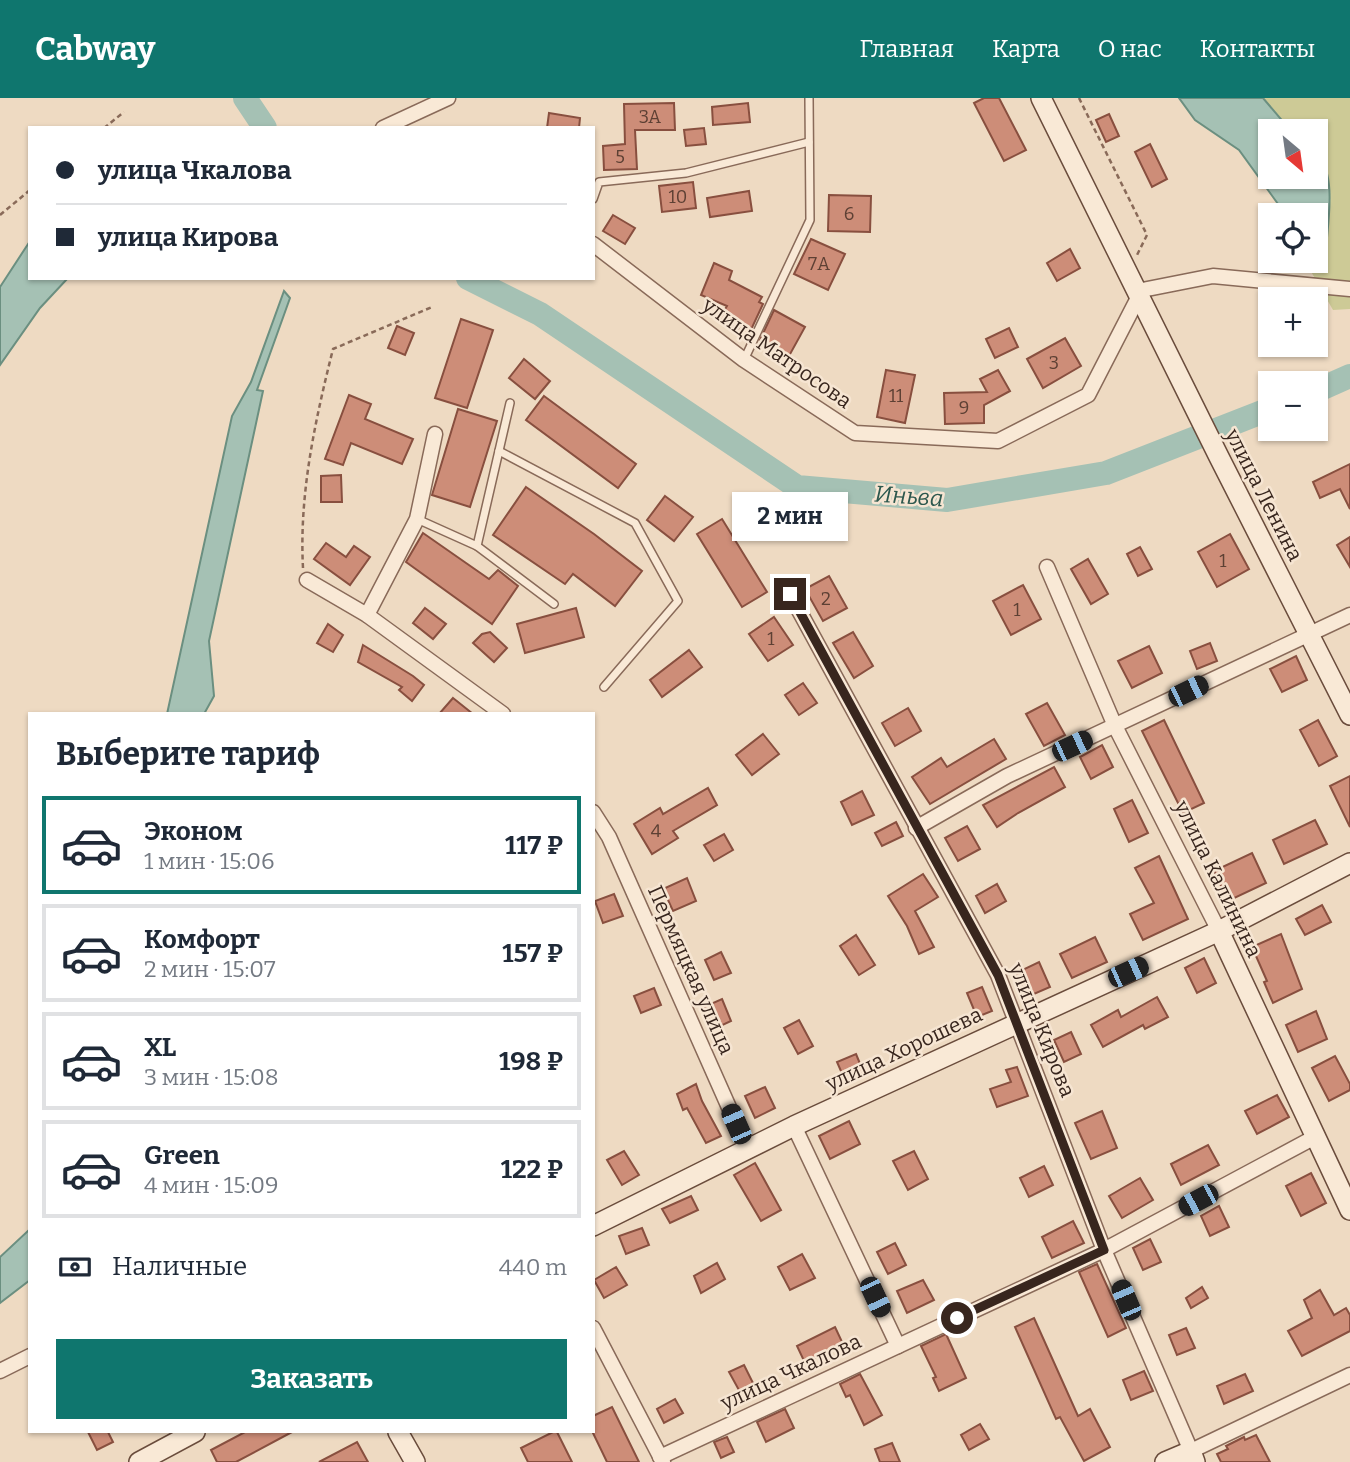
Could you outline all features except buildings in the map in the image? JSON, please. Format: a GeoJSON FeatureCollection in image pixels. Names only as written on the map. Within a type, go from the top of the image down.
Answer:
{"type":"FeatureCollection","features":[{"type":"Feature","properties":{"kind":"street"},"geometry":{"type":"LineString","coordinates":[[387,126],[447,98]]}},
{"type":"Feature","properties":{"kind":"street","name":"улица Ленина"},"geometry":{"type":"LineString","coordinates":[[1041,98],[1350,715]]}},
{"type":"Feature","properties":{"kind":"street","name":"улица Матросова"},"geometry":{"type":"LineString","coordinates":[[595,246],[744,360],[855,433],[998,440],[1088,395],[1138,293]]}},
{"type":"Feature","properties":{"kind":"street"},"geometry":{"type":"LineString","coordinates":[[1138,293],[1213,276],[1350,289]]}},
{"type":"Feature","properties":{"kind":"street"},"geometry":{"type":"LineString","coordinates":[[367,615],[417,519],[435,433]]}},
{"type":"Feature","properties":{"kind":"street","name":"улица Калинина"},"geometry":{"type":"LineString","coordinates":[[1046,568],[1115,726],[1219,931],[1350,1210]]}},
{"type":"Feature","properties":{"kind":"street"},"geometry":{"type":"LineString","coordinates":[[307,580],[367,615],[500,712]]}},
{"type":"Feature","properties":{"kind":"street","name":"улица Кирова"},"geometry":{"type":"LineString","coordinates":[[790,594],[998,975],[1014,1023],[1104,1250],[1193,1457]]}},
{"type":"Feature","properties":{"kind":"street"},"geometry":{"type":"LineString","coordinates":[[916,828],[1007,776],[1350,615]]}},
{"type":"Feature","properties":{"kind":"street","name":"Пермяцкая улица"},"geometry":{"type":"LineString","coordinates":[[595,815],[609,836],[747,1148]]}},
{"type":"Feature","properties":{"kind":"street","name":"улица Хорошева"},"geometry":{"type":"LineString","coordinates":[[595,1225],[747,1148],[1219,931],[1350,863]]}},
{"type":"Feature","properties":{"kind":"street"},"geometry":{"type":"LineString","coordinates":[[794,1126],[898,1346]]}},
{"type":"Feature","properties":{"kind":"street","name":"улица Чкалова"},"geometry":{"type":"LineString","coordinates":[[661,1459],[1104,1250],[1315,1137]]}},
{"type":"Feature","properties":{"kind":"street"},"geometry":{"type":"LineString","coordinates":[[595,1332],[661,1459]]}},
{"type":"Feature","properties":{"kind":"street"},"geometry":{"type":"LineString","coordinates":[[0,1371],[28,1357]]}},
{"type":"Feature","properties":{"kind":"street"},"geometry":{"type":"LineString","coordinates":[[1165,1462],[1193,1457],[1350,1375]]}},
{"type":"Feature","properties":{"kind":"street"},"geometry":{"type":"LineString","coordinates":[[139,1462],[193,1433]]}},
{"type":"Feature","properties":{"kind":"street"},"geometry":{"type":"LineString","coordinates":[[399,1433],[415,1462]]}},
{"type":"Feature","properties":{"kind":"lane"},"geometry":{"type":"LineString","coordinates":[[744,360],[810,220],[809,98]]}},
{"type":"Feature","properties":{"kind":"lane"},"geometry":{"type":"LineString","coordinates":[[595,194],[599,183],[686,173],[809,142]]}},
{"type":"Feature","properties":{"kind":"lane"},"geometry":{"type":"LineString","coordinates":[[477,546],[510,403]]}},
{"type":"Feature","properties":{"kind":"lane"},"geometry":{"type":"LineString","coordinates":[[499,451],[635,523],[678,601],[604,687]]}},
{"type":"Feature","properties":{"kind":"lane"},"geometry":{"type":"LineString","coordinates":[[417,519],[477,546],[554,604]]}},
{"type":"Feature","properties":{"kind":"path"},"geometry":{"type":"LineString","coordinates":[[1079,98],[1147,235],[1135,260]]}},
{"type":"Feature","properties":{"kind":"path"},"geometry":{"type":"LineString","coordinates":[[106,126],[124,112]]}},
{"type":"Feature","properties":{"kind":"path"},"geometry":{"type":"LineString","coordinates":[[0,215],[28,192]]}},
{"type":"Feature","properties":{"kind":"path"},"geometry":{"type":"LineString","coordinates":[[307,580],[303,567],[302,512],[316,416],[333,349],[432,307]]}},
{"type":"Feature","properties":{"kind":"shaded area"},"geometry":{"type":"Polygon","coordinates":[[[1179,98],[1263,98],[1281,119],[1258,119],[1258,176],[1239,150],[1195,120],[1179,98]]]}},
{"type":"Feature","properties":{"kind":"shaded area"},"geometry":{"type":"Polygon","coordinates":[[[1263,98],[1350,98],[1350,309],[1333,310],[1328,301],[1328,287],[1320,287],[1312,273],[1328,273],[1328,119],[1281,119],[1263,98]]]}},
{"type":"Feature","properties":{"kind":"shaded area"},"geometry":{"type":"Polygon","coordinates":[[[1328,178],[1330,198],[1328,224],[1328,203],[1277,203],[1267,189],[1328,189],[1328,178]]]}},
{"type":"Feature","properties":{"kind":"shaded area"},"geometry":{"type":"Polygon","coordinates":[[[28,244],[28,280],[66,280],[40,308],[0,365],[0,287],[28,244]]]}},
{"type":"Feature","properties":{"kind":"shaded area"},"geometry":{"type":"Polygon","coordinates":[[[284,291],[290,298],[257,390],[263,391],[209,641],[214,696],[205,712],[167,712],[232,416],[251,382],[284,291]]]}},
{"type":"Feature","properties":{"kind":"shaded area"},"geometry":{"type":"Polygon","coordinates":[[[28,1231],[28,1282],[0,1303],[0,1257],[28,1231]]]}},
{"type":"Feature","properties":{"kind":"waterway","name":"Иньва"},"geometry":{"type":"LineString","coordinates":[[245,98],[264,126]]}},
{"type":"Feature","properties":{"kind":"waterway","name":"Иньва"},"geometry":{"type":"LineString","coordinates":[[472,280],[540,314],[797,487],[947,500],[1106,473],[1258,414]]}},
{"type":"Feature","properties":{"kind":"waterway","name":"Иньва"},"geometry":{"type":"LineString","coordinates":[[1328,386],[1350,376]]}},
{"type":"Feature","properties":{"kind":"route"},"geometry":{"type":"LineString","coordinates":[[790,594],[998,975],[1014,1023],[1104,1250],[957,1318]]}}]}
